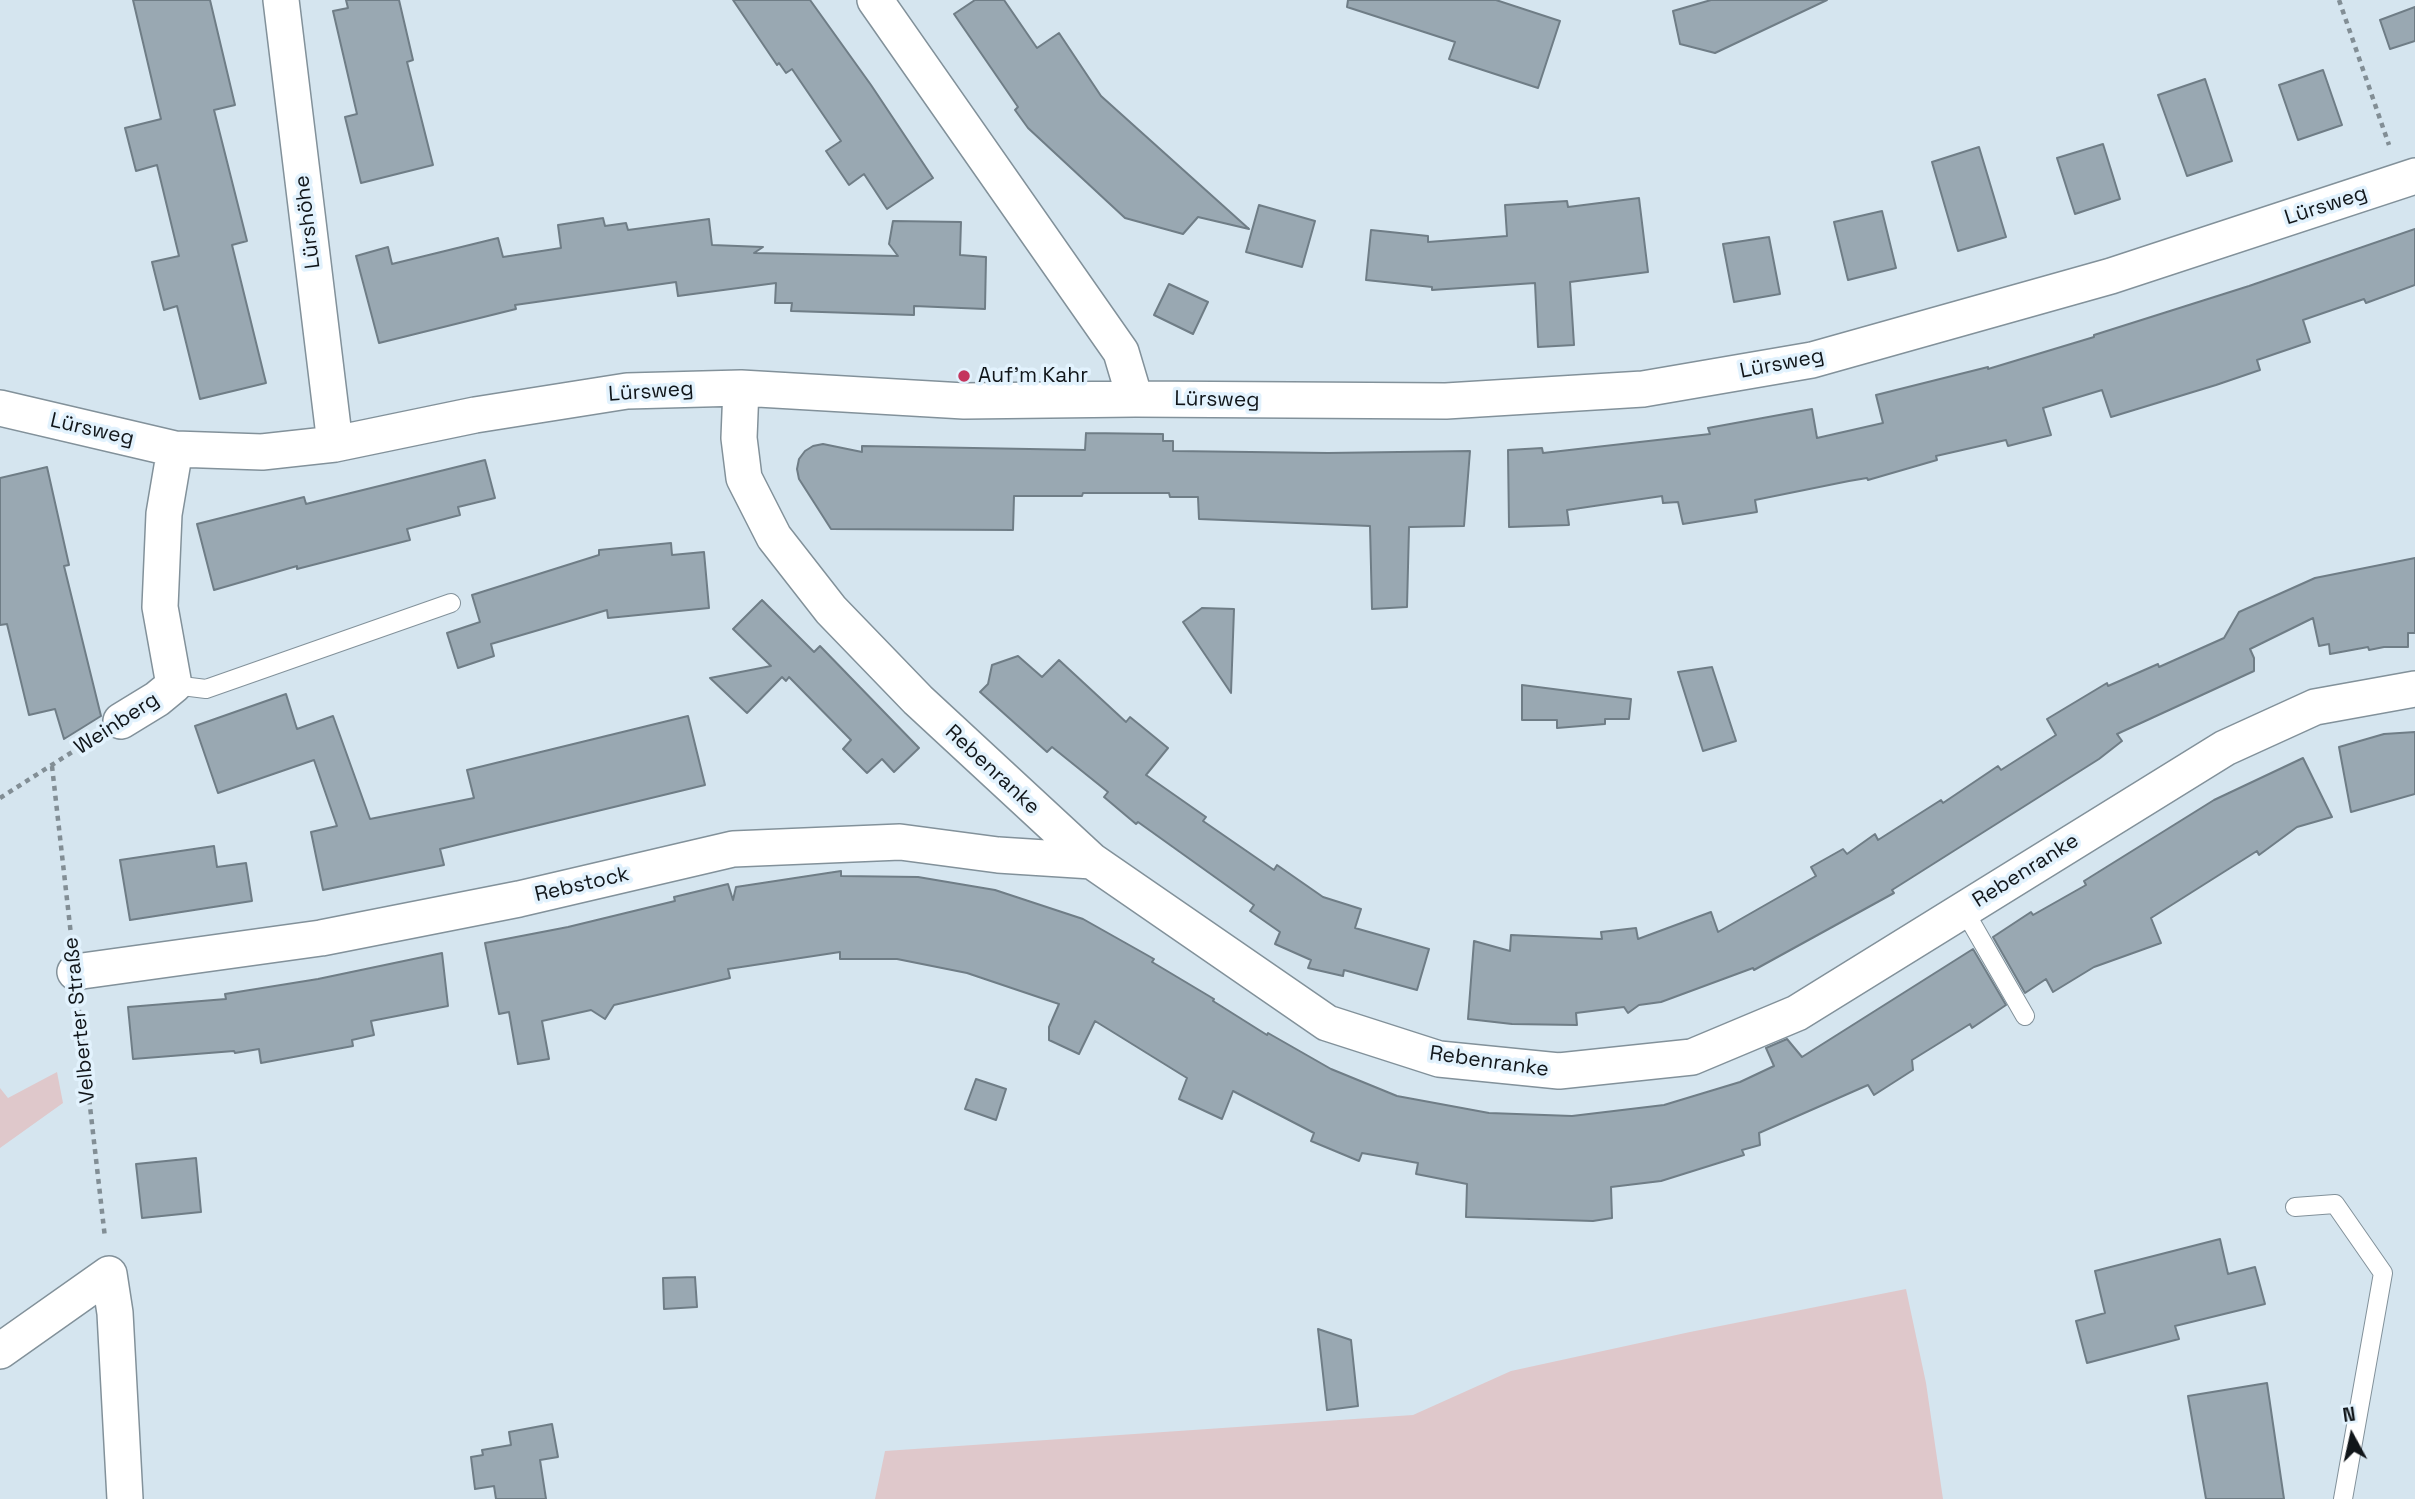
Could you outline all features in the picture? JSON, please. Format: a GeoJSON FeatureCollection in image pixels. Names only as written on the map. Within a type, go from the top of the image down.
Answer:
{"type":"FeatureCollection","features":[{"type":"Feature","properties":{"kind":"street","name":"Lürshöhe"},"geometry":{"type":"LineString","coordinates":[[281,0],[335,444]]}},
{"type":"Feature","properties":{"kind":"street"},"geometry":{"type":"LineString","coordinates":[[875,0],[1121,352],[1135,398]]}},
{"type":"Feature","properties":{"kind":"street","name":"Lürsweg"},"geometry":{"type":"LineString","coordinates":[[0,408],[175,449],[262,453],[335,444],[475,415],[626,391],[741,388],[964,401],[1135,398],[1446,401],[1643,389],[1799,363],[2111,276],[2408,178]]}},
{"type":"Feature","properties":{"kind":"street","name":"Rebenranke"},"geometry":{"type":"LineString","coordinates":[[741,388],[739,438],[744,478],[774,537],[831,610],[918,700],[1091,862],[1328,1023],[1439,1059],[1559,1071],[1692,1057],[1797,1013],[2225,748],[2315,707],[2415,689]]}},
{"type":"Feature","properties":{"kind":"street","name":"Weinberg"},"geometry":{"type":"LineString","coordinates":[[121,721],[158,699],[174,685],[160,607],[164,514],[175,449]]}},
{"type":"Feature","properties":{"kind":"street","name":"Rebstock"},"geometry":{"type":"LineString","coordinates":[[75,972],[321,938],[519,899],[733,849],[900,842],[998,855],[1091,862]]}},
{"type":"Feature","properties":{"kind":"street"},"geometry":{"type":"LineString","coordinates":[[0,1351],[109,1274],[115,1313],[125,1499]]}},
{"type":"Feature","properties":{"kind":"lane"},"geometry":{"type":"LineString","coordinates":[[174,685],[206,689],[451,603]]}},
{"type":"Feature","properties":{"kind":"lane"},"geometry":{"type":"LineString","coordinates":[[1964,910],[2025,1016]]}},
{"type":"Feature","properties":{"kind":"lane"},"geometry":{"type":"LineString","coordinates":[[2295,1207],[2335,1204],[2384,1273],[2343,1499]]}},
{"type":"Feature","properties":{"kind":"path"},"geometry":{"type":"LineString","coordinates":[[2339,0],[2408,178]]}},
{"type":"Feature","properties":{"kind":"path","name":"Weinberg"},"geometry":{"type":"LineString","coordinates":[[0,798],[121,721]]}},
{"type":"Feature","properties":{"kind":"path","name":"Velberter Straße"},"geometry":{"type":"LineString","coordinates":[[52,766],[109,1274]]}},
{"type":"Feature","properties":{"kind":"shaded area"},"geometry":{"type":"Polygon","coordinates":[[[57,1072],[63,1103],[0,1148],[0,1088],[8,1098],[57,1072]]]}},
{"type":"Feature","properties":{"kind":"shaded area"},"geometry":{"type":"Polygon","coordinates":[[[1906,1289],[1926,1383],[1943,1499],[875,1499],[885,1451],[1413,1415],[1511,1371],[1906,1289]]]}},
{"type":"Feature","properties":{"kind":"building"},"geometry":{"type":"Polygon","coordinates":[[[133,0],[210,0],[235,105],[214,110],[247,241],[232,245],[266,383],[200,399],[177,306],[164,310],[152,262],[179,256],[157,165],[136,171],[125,128],[161,119],[133,0]]]}},
{"type":"Feature","properties":{"kind":"building"},"geometry":{"type":"Polygon","coordinates":[[[346,0],[399,0],[413,60],[407,62],[433,165],[361,183],[345,117],[357,114],[333,11],[348,8],[346,0]]]}},
{"type":"Feature","properties":{"kind":"building"},"geometry":{"type":"Polygon","coordinates":[[[733,0],[810,0],[933,178],[887,209],[864,174],[849,185],[826,151],[841,141],[792,69],[786,73],[779,63],[777,65],[733,0]]]}},
{"type":"Feature","properties":{"kind":"building"},"geometry":{"type":"Polygon","coordinates":[[[975,0],[1004,0],[1037,48],[1059,33],[1101,96],[1249,229],[1198,217],[1183,234],[1125,218],[1028,128],[1015,110],[1018,107],[954,14],[975,0]]]}},
{"type":"Feature","properties":{"kind":"building"},"geometry":{"type":"Polygon","coordinates":[[[1348,0],[1496,0],[1560,21],[1538,88],[1449,59],[1455,42],[1347,7],[1348,0]]]}},
{"type":"Feature","properties":{"kind":"building"},"geometry":{"type":"Polygon","coordinates":[[[1711,0],[1827,0],[1715,53],[1680,44],[1673,11],[1711,0]]]}},
{"type":"Feature","properties":{"kind":"building"},"geometry":{"type":"Polygon","coordinates":[[[2415,7],[2415,41],[2390,49],[2380,20],[2415,7]]]}},
{"type":"Feature","properties":{"kind":"building"},"geometry":{"type":"Polygon","coordinates":[[[2323,70],[2342,125],[2298,140],[2279,85],[2323,70]]]}},
{"type":"Feature","properties":{"kind":"building"},"geometry":{"type":"Polygon","coordinates":[[[2205,79],[2232,161],[2187,176],[2158,95],[2205,79]]]}},
{"type":"Feature","properties":{"kind":"building"},"geometry":{"type":"Polygon","coordinates":[[[2103,144],[2120,199],[2075,214],[2057,158],[2103,144]]]}},
{"type":"Feature","properties":{"kind":"building"},"geometry":{"type":"Polygon","coordinates":[[[1979,147],[2006,237],[1958,251],[1932,162],[1979,147]]]}},
{"type":"Feature","properties":{"kind":"building"},"geometry":{"type":"Polygon","coordinates":[[[1639,198],[1648,272],[1570,282],[1574,345],[1538,347],[1535,283],[1432,290],[1432,287],[1366,280],[1371,230],[1428,236],[1428,242],[1507,236],[1505,205],[1567,201],[1568,207],[1639,198]]]}},
{"type":"Feature","properties":{"kind":"building"},"geometry":{"type":"Polygon","coordinates":[[[1259,205],[1315,221],[1302,267],[1246,252],[1259,205]]]}},
{"type":"Feature","properties":{"kind":"building"},"geometry":{"type":"Polygon","coordinates":[[[1882,211],[1896,268],[1848,280],[1834,222],[1882,211]]]}},
{"type":"Feature","properties":{"kind":"building"},"geometry":{"type":"Polygon","coordinates":[[[603,218],[605,226],[626,223],[628,230],[709,219],[712,245],[763,247],[754,253],[898,256],[889,244],[893,221],[961,222],[960,255],[986,257],[985,309],[914,306],[914,315],[791,311],[792,303],[775,303],[776,283],[678,296],[676,282],[515,305],[516,309],[379,343],[356,256],[388,247],[392,264],[498,238],[503,257],[561,248],[558,225],[603,218]]]}},
{"type":"Feature","properties":{"kind":"building"},"geometry":{"type":"Polygon","coordinates":[[[2415,229],[2415,285],[2366,303],[2364,299],[2303,320],[2310,342],[2257,360],[2260,370],[2216,385],[2111,417],[2102,390],[2043,408],[2051,435],[2008,446],[2006,440],[1936,456],[1937,460],[1868,480],[1849,481],[1755,500],[1757,512],[1683,524],[1678,502],[1663,503],[1662,496],[1567,510],[1569,525],[1509,527],[1508,450],[1542,448],[1543,453],[1710,434],[1708,428],[1812,409],[1817,438],[1883,423],[1876,395],[1988,369],[2094,337],[2415,229]]]}},
{"type":"Feature","properties":{"kind":"building"},"geometry":{"type":"Polygon","coordinates":[[[1769,237],[1780,294],[1734,302],[1723,244],[1769,237]]]}},
{"type":"Feature","properties":{"kind":"building"},"geometry":{"type":"Polygon","coordinates":[[[1169,284],[1208,302],[1193,334],[1154,315],[1169,284]]]}},
{"type":"Feature","properties":{"kind":"building"},"geometry":{"type":"Polygon","coordinates":[[[1086,433],[1163,434],[1163,441],[1173,441],[1173,451],[1470,451],[1464,526],[1409,527],[1407,607],[1372,609],[1370,526],[1199,519],[1198,497],[1170,497],[1169,493],[1083,493],[1082,496],[1014,496],[1013,530],[831,529],[799,479],[797,469],[799,459],[805,451],[823,444],[862,452],[862,446],[1085,450],[1086,433]]]}},
{"type":"Feature","properties":{"kind":"building"},"geometry":{"type":"Polygon","coordinates":[[[485,460],[495,498],[458,507],[460,515],[407,529],[410,540],[297,569],[297,566],[214,590],[197,524],[304,497],[306,504],[485,460]]]}},
{"type":"Feature","properties":{"kind":"building"},"geometry":{"type":"Polygon","coordinates":[[[47,467],[69,565],[64,566],[101,716],[64,739],[55,709],[29,715],[7,624],[0,625],[0,478],[47,467]]]}},
{"type":"Feature","properties":{"kind":"building"},"geometry":{"type":"Polygon","coordinates":[[[671,543],[672,555],[704,552],[709,608],[608,618],[607,610],[491,644],[494,656],[458,668],[447,633],[480,622],[472,595],[599,555],[599,550],[671,543]]]}},
{"type":"Feature","properties":{"kind":"building"},"geometry":{"type":"Polygon","coordinates":[[[2415,558],[2415,633],[2408,633],[2408,647],[2369,650],[2368,647],[2330,654],[2329,644],[2319,646],[2313,618],[2250,649],[2254,658],[2254,671],[2117,734],[2122,741],[2099,759],[1892,890],[1894,893],[1754,970],[1753,968],[1661,1002],[1639,1005],[1628,1013],[1624,1007],[1576,1013],[1577,1025],[1512,1024],[1468,1019],[1474,941],[1510,951],[1511,935],[1602,939],[1601,932],[1636,928],[1638,939],[1711,912],[1718,932],[1816,876],[1811,867],[1843,849],[1847,854],[1875,834],[1878,840],[1941,800],[1943,803],[1998,766],[2001,770],[2056,735],[2047,719],[2107,683],[2108,686],[2158,664],[2159,667],[2224,638],[2239,612],[2315,578],[2415,558]]]}},
{"type":"Feature","properties":{"kind":"building"},"geometry":{"type":"Polygon","coordinates":[[[762,600],[814,652],[820,646],[919,748],[894,772],[882,759],[867,773],[843,749],[851,740],[789,677],[786,681],[782,677],[747,713],[710,678],[771,666],[733,629],[762,600]]]}},
{"type":"Feature","properties":{"kind":"building"},"geometry":{"type":"Polygon","coordinates":[[[1202,608],[1234,609],[1231,693],[1183,622],[1202,608]]]}},
{"type":"Feature","properties":{"kind":"building"},"geometry":{"type":"Polygon","coordinates":[[[1018,656],[1042,677],[1059,660],[1126,722],[1130,717],[1168,748],[1146,775],[1206,817],[1203,821],[1274,870],[1277,865],[1323,897],[1361,909],[1355,928],[1429,949],[1417,990],[1344,970],[1343,976],[1308,968],[1311,960],[1275,944],[1280,932],[1250,911],[1254,905],[1138,822],[1136,824],[1104,797],[1108,792],[1052,747],[1047,752],[980,692],[988,684],[992,665],[1018,656]]]}},
{"type":"Feature","properties":{"kind":"building"},"geometry":{"type":"Polygon","coordinates":[[[1712,667],[1736,741],[1703,751],[1678,672],[1712,667]]]}},
{"type":"Feature","properties":{"kind":"building"},"geometry":{"type":"Polygon","coordinates":[[[1522,685],[1631,699],[1629,719],[1605,719],[1605,724],[1557,728],[1557,720],[1522,720],[1522,685]]]}},
{"type":"Feature","properties":{"kind":"building"},"geometry":{"type":"Polygon","coordinates":[[[286,694],[297,729],[333,716],[370,819],[474,798],[467,770],[688,716],[705,785],[440,849],[444,865],[323,890],[311,832],[337,826],[314,760],[218,793],[195,726],[286,694]]]}},
{"type":"Feature","properties":{"kind":"building"},"geometry":{"type":"Polygon","coordinates":[[[2415,732],[2415,794],[2351,812],[2339,747],[2384,734],[2415,732]]]}},
{"type":"Feature","properties":{"kind":"building"},"geometry":{"type":"Polygon","coordinates":[[[2303,758],[2332,817],[2297,827],[2259,855],[2257,851],[2151,918],[2161,943],[2094,967],[2053,992],[2046,979],[2025,993],[1993,937],[2031,912],[2033,915],[2086,885],[2084,881],[2214,800],[2303,758]]]}},
{"type":"Feature","properties":{"kind":"building"},"geometry":{"type":"Polygon","coordinates":[[[214,846],[217,867],[246,863],[252,901],[130,920],[120,860],[214,846]]]}},
{"type":"Feature","properties":{"kind":"building"},"geometry":{"type":"Polygon","coordinates":[[[841,871],[841,876],[918,877],[995,890],[1083,919],[1154,959],[1152,962],[1267,1035],[1268,1033],[1331,1069],[1397,1096],[1489,1113],[1572,1116],[1664,1105],[1740,1082],[1774,1066],[1766,1048],[1787,1039],[1802,1057],[1973,949],[2006,1005],[1972,1028],[1970,1024],[1912,1060],[1913,1070],[1874,1095],[1868,1085],[1759,1133],[1760,1145],[1742,1150],[1744,1155],[1661,1181],[1611,1187],[1612,1218],[1593,1221],[1466,1217],[1467,1184],[1416,1174],[1418,1163],[1362,1153],[1359,1161],[1311,1141],[1314,1133],[1233,1091],[1222,1119],[1179,1099],[1187,1078],[1095,1021],[1079,1054],[1049,1040],[1049,1027],[1059,1004],[967,973],[897,959],[840,959],[840,952],[728,969],[730,978],[614,1005],[605,1019],[591,1010],[542,1021],[549,1059],[518,1064],[509,1012],[499,1014],[485,943],[568,927],[675,901],[674,897],[728,884],[733,900],[736,887],[841,871]]]}},
{"type":"Feature","properties":{"kind":"building"},"geometry":{"type":"Polygon","coordinates":[[[442,953],[448,1006],[371,1021],[374,1035],[352,1040],[353,1046],[261,1063],[259,1049],[133,1059],[128,1007],[226,999],[225,994],[318,979],[442,953]]]}},
{"type":"Feature","properties":{"kind":"building"},"geometry":{"type":"Polygon","coordinates":[[[976,1079],[1006,1089],[996,1120],[965,1109],[976,1079]]]}},
{"type":"Feature","properties":{"kind":"building"},"geometry":{"type":"Polygon","coordinates":[[[196,1158],[201,1212],[142,1218],[136,1164],[196,1158]]]}},
{"type":"Feature","properties":{"kind":"building"},"geometry":{"type":"Polygon","coordinates":[[[2220,1239],[2228,1274],[2255,1267],[2265,1304],[2175,1326],[2179,1339],[2087,1363],[2076,1321],[2105,1313],[2095,1271],[2220,1239]]]}},
{"type":"Feature","properties":{"kind":"building"},"geometry":{"type":"Polygon","coordinates":[[[695,1277],[697,1307],[664,1309],[663,1278],[695,1277]]]}},
{"type":"Feature","properties":{"kind":"building"},"geometry":{"type":"Polygon","coordinates":[[[1318,1329],[1351,1340],[1358,1406],[1327,1410],[1318,1329]]]}},
{"type":"Feature","properties":{"kind":"building"},"geometry":{"type":"Polygon","coordinates":[[[2267,1383],[2284,1499],[2206,1499],[2188,1396],[2267,1383]]]}},
{"type":"Feature","properties":{"kind":"building"},"geometry":{"type":"Polygon","coordinates":[[[552,1424],[558,1457],[540,1460],[546,1499],[496,1499],[494,1486],[475,1489],[471,1457],[483,1455],[482,1450],[511,1445],[509,1432],[552,1424]]]}},
{"type":"Feature","properties":{"kind":"place","name":"Auf'm Kahr"},"geometry":{"type":"Point","coordinates":[964,376]}}]}
